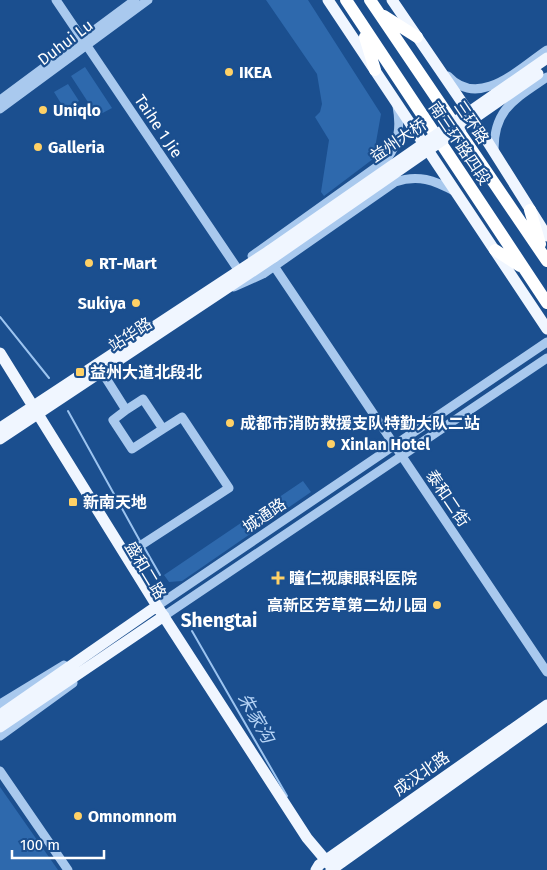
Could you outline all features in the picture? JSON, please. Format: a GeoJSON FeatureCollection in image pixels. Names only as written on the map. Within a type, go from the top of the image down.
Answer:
{"type":"FeatureCollection","features":[{"type":"Feature","properties":{"kind":"highway","name":"南三环路四段"},"geometry":{"type":"LineString","coordinates":[[346,0],[547,303]]}},
{"type":"Feature","properties":{"kind":"highway","name":"三环路"},"geometry":{"type":"LineString","coordinates":[[370,0],[545,259]]}},
{"type":"Feature","properties":{"kind":"highway"},"geometry":{"type":"LineString","coordinates":[[378,12],[416,37]]}},
{"type":"Feature","properties":{"kind":"highway"},"geometry":{"type":"LineString","coordinates":[[360,22],[375,70]]}},
{"type":"Feature","properties":{"kind":"highway"},"geometry":{"type":"LineString","coordinates":[[530,210],[545,259]]}},
{"type":"Feature","properties":{"kind":"highway"},"geometry":{"type":"LineString","coordinates":[[495,250],[525,269]]}},
{"type":"Feature","properties":{"kind":"main road"},"geometry":{"type":"LineString","coordinates":[[328,0],[547,329]]}},
{"type":"Feature","properties":{"kind":"main road"},"geometry":{"type":"LineString","coordinates":[[392,0],[472,117],[494,155],[547,236]]}},
{"type":"Feature","properties":{"kind":"main road","name":"益州大桥"},"geometry":{"type":"LineString","coordinates":[[273,258],[547,58]]}},
{"type":"Feature","properties":{"kind":"main road","name":"益州大桥"},"geometry":{"type":"LineString","coordinates":[[273,258],[547,68]]}},
{"type":"Feature","properties":{"kind":"main road"},"geometry":{"type":"LineString","coordinates":[[227,285],[273,258]]}},
{"type":"Feature","properties":{"kind":"main road","name":"站华路"},"geometry":{"type":"LineString","coordinates":[[34,411],[227,285],[244,279],[273,258]]}},
{"type":"Feature","properties":{"kind":"main road","name":"站华路"},"geometry":{"type":"LineString","coordinates":[[34,411],[102,372],[227,285]]}},
{"type":"Feature","properties":{"kind":"main road"},"geometry":{"type":"LineString","coordinates":[[0,353],[34,411],[126,555],[154,608]]}},
{"type":"Feature","properties":{"kind":"main road"},"geometry":{"type":"LineString","coordinates":[[0,364],[34,411]]}},
{"type":"Feature","properties":{"kind":"main road"},"geometry":{"type":"LineString","coordinates":[[0,428],[34,411]]}},
{"type":"Feature","properties":{"kind":"main road"},"geometry":{"type":"LineString","coordinates":[[0,439],[34,411]]}},
{"type":"Feature","properties":{"kind":"main road","name":"盛和二路"},"geometry":{"type":"LineString","coordinates":[[34,411],[154,608],[326,868]]}},
{"type":"Feature","properties":{"kind":"main road","name":"城通路"},"geometry":{"type":"LineString","coordinates":[[0,726],[100,652],[154,608]]}},
{"type":"Feature","properties":{"kind":"main road","name":"城通路"},"geometry":{"type":"LineString","coordinates":[[0,715],[100,652],[161,618]]}},
{"type":"Feature","properties":{"kind":"main road","name":"成汉北路"},"geometry":{"type":"LineString","coordinates":[[326,868],[547,705]]}},
{"type":"Feature","properties":{"kind":"main road","name":"成汉北路"},"geometry":{"type":"LineString","coordinates":[[326,868],[547,716]]}},
{"type":"Feature","properties":{"kind":"street","name":"Taihe 1 Jie"},"geometry":{"type":"LineString","coordinates":[[56,0],[237,268]]}},
{"type":"Feature","properties":{"kind":"street","name":"Duhui Lu"},"geometry":{"type":"LineString","coordinates":[[0,109],[135,0]]}},
{"type":"Feature","properties":{"kind":"street","name":"Duhui Lu"},"geometry":{"type":"LineString","coordinates":[[0,100],[148,0]]}},
{"type":"Feature","properties":{"kind":"street"},"geometry":{"type":"LineString","coordinates":[[416,37],[453,82],[464,88],[476,89],[494,86],[547,50]]}},
{"type":"Feature","properties":{"kind":"street"},"geometry":{"type":"LineString","coordinates":[[494,155],[494,133],[504,109],[547,77]]}},
{"type":"Feature","properties":{"kind":"street"},"geometry":{"type":"LineString","coordinates":[[227,285],[237,268],[385,161],[394,150],[400,129],[396,101]]}},
{"type":"Feature","properties":{"kind":"street"},"geometry":{"type":"LineString","coordinates":[[385,161],[392,160],[399,166],[401,171],[394,182]]}},
{"type":"Feature","properties":{"kind":"street"},"geometry":{"type":"LineString","coordinates":[[227,285],[253,280],[273,258],[394,182],[409,178],[423,178],[457,192]]}},
{"type":"Feature","properties":{"kind":"street","name":"泰和二街"},"geometry":{"type":"LineString","coordinates":[[273,258],[395,446],[547,672]]}},
{"type":"Feature","properties":{"kind":"street","name":"城通路"},"geometry":{"type":"LineString","coordinates":[[154,608],[547,342]]}},
{"type":"Feature","properties":{"kind":"street","name":"城通路"},"geometry":{"type":"LineString","coordinates":[[161,618],[547,358]]}},
{"type":"Feature","properties":{"kind":"street"},"geometry":{"type":"LineString","coordinates":[[102,372],[126,410]]}},
{"type":"Feature","properties":{"kind":"street"},"geometry":{"type":"LineString","coordinates":[[126,555],[229,488],[182,417],[132,449],[112,420],[143,399],[163,429]]}},
{"type":"Feature","properties":{"kind":"street"},"geometry":{"type":"LineString","coordinates":[[0,704],[42,677],[100,652]]}},
{"type":"Feature","properties":{"kind":"street"},"geometry":{"type":"LineString","coordinates":[[0,736],[58,695],[100,652]]}},
{"type":"Feature","properties":{"kind":"street"},"geometry":{"type":"LineString","coordinates":[[0,771],[68,870]]}},
{"type":"Feature","properties":{"kind":"shaded area"},"geometry":{"type":"Polygon","coordinates":[[[266,0],[308,0],[381,114],[373,159],[324,196],[321,192],[329,140],[315,117],[320,112],[322,104],[317,74],[266,0]]]}},
{"type":"Feature","properties":{"kind":"shaded area"},"geometry":{"type":"Polygon","coordinates":[[[85,67],[112,108],[97,116],[71,76],[85,67]]]}},
{"type":"Feature","properties":{"kind":"shaded area"},"geometry":{"type":"Polygon","coordinates":[[[68,84],[79,101],[65,110],[54,92],[68,84]]]}},
{"type":"Feature","properties":{"kind":"shaded area"},"geometry":{"type":"Polygon","coordinates":[[[303,481],[311,492],[182,581],[169,582],[164,575],[303,481]]]}},
{"type":"Feature","properties":{"kind":"shaded area"},"geometry":{"type":"Polygon","coordinates":[[[0,787],[58,870],[0,870],[0,787]]]}},
{"type":"Feature","properties":{"kind":"waterway","name":"朱家沟"},"geometry":{"type":"LineString","coordinates":[[0,317],[49,378]]}},
{"type":"Feature","properties":{"kind":"waterway","name":"朱家沟"},"geometry":{"type":"LineString","coordinates":[[68,411],[140,541]]}},
{"type":"Feature","properties":{"kind":"waterway","name":"朱家沟"},"geometry":{"type":"LineString","coordinates":[[144,547],[160,575]]}},
{"type":"Feature","properties":{"kind":"waterway","name":"朱家沟"},"geometry":{"type":"LineString","coordinates":[[192,631],[287,796]]}},
{"type":"Feature","properties":{"kind":"place","name":"IKEA"},"geometry":{"type":"Point","coordinates":[229,72]}},
{"type":"Feature","properties":{"kind":"place","name":"Uniqlo"},"geometry":{"type":"Point","coordinates":[43,110]}},
{"type":"Feature","properties":{"kind":"place","name":"Galleria"},"geometry":{"type":"Point","coordinates":[38,147]}},
{"type":"Feature","properties":{"kind":"place","name":"RT-Mart"},"geometry":{"type":"Point","coordinates":[89,263]}},
{"type":"Feature","properties":{"kind":"place","name":"Sukiya"},"geometry":{"type":"Point","coordinates":[136,303]}},
{"type":"Feature","properties":{"kind":"place","name":"益州大道北段北"},"geometry":{"type":"Point","coordinates":[80,372]}},
{"type":"Feature","properties":{"kind":"place","name":"成都市消防救援支队特勤大队二站"},"geometry":{"type":"Point","coordinates":[230,423]}},
{"type":"Feature","properties":{"kind":"place","name":"Xinlan Hotel"},"geometry":{"type":"Point","coordinates":[331,444]}},
{"type":"Feature","properties":{"kind":"place","name":"新南天地"},"geometry":{"type":"Point","coordinates":[73,502]}},
{"type":"Feature","properties":{"kind":"place","name":"瞳仁视康眼科医院"},"geometry":{"type":"Point","coordinates":[278,578]}},
{"type":"Feature","properties":{"kind":"place","name":"高新区芳草第二幼儿园"},"geometry":{"type":"Point","coordinates":[437,605]}},
{"type":"Feature","properties":{"kind":"place","name":"Omnomnom"},"geometry":{"type":"Point","coordinates":[78,816]}},
{"type":"Feature","properties":{"kind":"district","name":"Shengtai"},"geometry":{"type":"Point","coordinates":[219,620]}}]}
